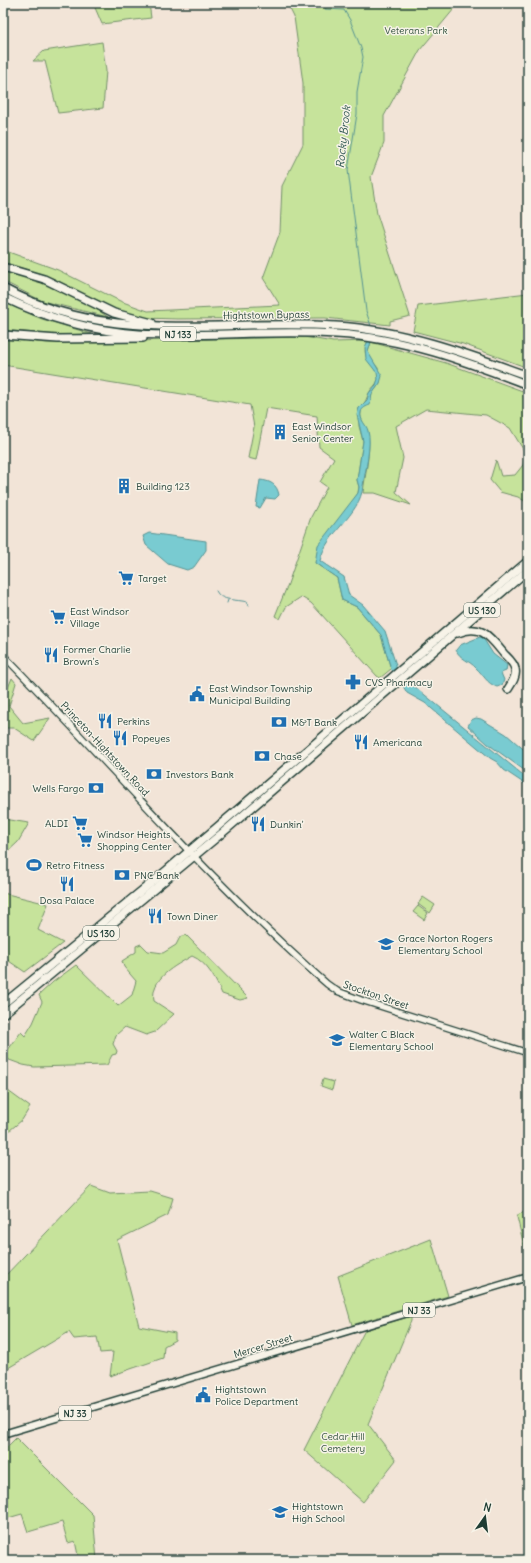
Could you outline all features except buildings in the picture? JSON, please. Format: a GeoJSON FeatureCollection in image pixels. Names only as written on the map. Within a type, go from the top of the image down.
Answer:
{"type":"FeatureCollection","features":[{"type":"Feature","properties":{"kind":"highway"},"geometry":{"type":"LineString","coordinates":[[3,267],[44,279],[114,313],[155,324],[184,326]]}},
{"type":"Feature","properties":{"kind":"highway","name":"Hightstown Bypass"},"geometry":{"type":"LineString","coordinates":[[3,288],[41,306],[82,318],[138,326],[304,324],[358,328],[398,334],[463,352],[528,376]]}},
{"type":"Feature","properties":{"kind":"highway","name":"Hightstown Bypass"},"geometry":{"type":"LineString","coordinates":[[3,297],[46,316],[100,329],[149,334],[304,332],[359,336],[399,342],[452,357],[528,385]]}},
{"type":"Feature","properties":{"kind":"highway"},"geometry":{"type":"LineString","coordinates":[[3,335],[76,339],[151,338],[212,334]]}},
{"type":"Feature","properties":{"kind":"highway"},"geometry":{"type":"LineString","coordinates":[[463,352],[528,372]]}},
{"type":"Feature","properties":{"kind":"highway","name":"US 130"},"geometry":{"type":"LineString","coordinates":[[403,673],[528,561]]}},
{"type":"Feature","properties":{"kind":"highway","name":"US 130"},"geometry":{"type":"LineString","coordinates":[[3,1014],[115,922],[396,678],[450,637],[528,570]]}},
{"type":"Feature","properties":{"kind":"highway"},"geometry":{"type":"LineString","coordinates":[[450,637],[459,632],[473,630],[478,630],[488,635],[515,667],[515,676],[508,689]]}},
{"type":"Feature","properties":{"kind":"highway","name":"US 130"},"geometry":{"type":"LineString","coordinates":[[3,1004],[116,911],[192,854]]}},
{"type":"Feature","properties":{"kind":"highway"},"geometry":{"type":"LineString","coordinates":[[115,922],[116,911]]}},
{"type":"Feature","properties":{"kind":"highway"},"geometry":{"type":"LineString","coordinates":[[83,947],[84,937]]}},
{"type":"Feature","properties":{"kind":"main road","name":"Princeton-Hightstown Road"},"geometry":{"type":"LineString","coordinates":[[3,655],[192,854]]}},
{"type":"Feature","properties":{"kind":"main road","name":"Stockton Street"},"geometry":{"type":"LineString","coordinates":[[192,854],[247,909],[331,988],[361,1000],[528,1053]]}},
{"type":"Feature","properties":{"kind":"main road","name":"Mercer Street"},"geometry":{"type":"LineString","coordinates":[[3,1434],[528,1277]]}},
{"type":"Feature","properties":{"kind":"green space"},"geometry":{"type":"Polygon","coordinates":[[[93,3],[149,3],[151,18],[102,24],[93,3]]]}},
{"type":"Feature","properties":{"kind":"green space","name":"Veterans Park"},"geometry":{"type":"Polygon","coordinates":[[[287,3],[459,3],[420,50],[384,116],[384,143],[371,177],[377,214],[410,316],[390,321],[390,325],[325,318],[142,318],[115,310],[52,278],[3,262],[3,250],[58,270],[120,301],[148,311],[280,305],[263,278],[280,232],[282,186],[303,144],[303,83],[294,17],[287,3]]]}},
{"type":"Feature","properties":{"kind":"green space"},"geometry":{"type":"Polygon","coordinates":[[[102,42],[106,71],[103,108],[58,113],[45,61],[33,61],[44,51],[102,42]]]}},
{"type":"Feature","properties":{"kind":"green space"},"geometry":{"type":"Polygon","coordinates":[[[3,270],[58,289],[108,317],[42,301],[3,281],[3,270]]]}},
{"type":"Feature","properties":{"kind":"green space"},"geometry":{"type":"Polygon","coordinates":[[[528,293],[528,368],[463,344],[413,331],[418,306],[528,293]]]}},
{"type":"Feature","properties":{"kind":"green space"},"geometry":{"type":"Polygon","coordinates":[[[3,302],[42,319],[92,334],[58,335],[3,330],[3,302]]]}},
{"type":"Feature","properties":{"kind":"green space"},"geometry":{"type":"Polygon","coordinates":[[[304,337],[333,342],[368,341],[365,348],[365,354],[367,359],[377,371],[378,375],[377,382],[370,391],[365,402],[359,408],[359,426],[363,441],[357,480],[359,487],[358,493],[315,563],[337,578],[342,600],[357,607],[381,635],[391,669],[380,678],[311,603],[301,597],[286,607],[280,619],[275,616],[288,584],[311,517],[327,487],[320,482],[334,458],[319,447],[317,416],[266,408],[256,460],[248,458],[254,427],[250,405],[3,365],[3,338],[47,343],[304,337]]]}},
{"type":"Feature","properties":{"kind":"green space"},"geometry":{"type":"Polygon","coordinates":[[[371,342],[446,363],[528,393],[528,503],[518,497],[500,492],[490,480],[496,460],[501,476],[515,475],[523,465],[526,454],[510,428],[486,415],[426,409],[396,426],[403,458],[396,492],[411,505],[375,493],[363,493],[369,440],[367,430],[361,418],[361,411],[365,406],[370,404],[372,394],[380,383],[378,368],[368,352],[371,342]]]}},
{"type":"Feature","properties":{"kind":"green space"},"geometry":{"type":"Polygon","coordinates":[[[12,678],[16,683],[9,706],[23,723],[50,718],[34,741],[14,728],[3,728],[3,700],[12,678]]]}},
{"type":"Feature","properties":{"kind":"green space"},"geometry":{"type":"Polygon","coordinates":[[[3,819],[29,823],[18,842],[3,856],[3,819]]]}},
{"type":"Feature","properties":{"kind":"green space"},"geometry":{"type":"Polygon","coordinates":[[[3,893],[48,904],[38,930],[63,943],[25,972],[3,957],[3,893]]]}},
{"type":"Feature","properties":{"kind":"green space"},"geometry":{"type":"Polygon","coordinates":[[[423,897],[435,905],[430,913],[418,904],[423,897]]]}},
{"type":"Feature","properties":{"kind":"green space"},"geometry":{"type":"Polygon","coordinates":[[[418,906],[428,913],[424,920],[413,912],[418,906]]]}},
{"type":"Feature","properties":{"kind":"green space"},"geometry":{"type":"Polygon","coordinates":[[[186,935],[248,998],[240,1000],[222,994],[214,977],[207,967],[192,956],[165,974],[156,986],[154,1001],[174,1014],[155,1032],[146,1035],[125,1027],[116,1035],[113,1044],[117,1051],[116,1054],[112,1055],[107,1065],[34,1067],[23,1065],[4,1058],[5,1054],[21,1032],[25,1036],[33,1023],[42,1002],[39,995],[53,982],[76,965],[118,1006],[132,995],[136,981],[124,967],[122,961],[136,952],[136,946],[141,944],[148,951],[163,953],[176,945],[180,937],[186,935]]]}},
{"type":"Feature","properties":{"kind":"green space"},"geometry":{"type":"Polygon","coordinates":[[[323,1079],[334,1082],[332,1090],[321,1086],[323,1079]]]}},
{"type":"Feature","properties":{"kind":"green space"},"geometry":{"type":"Polygon","coordinates":[[[4,1088],[30,1107],[22,1120],[3,1136],[4,1088]]]}},
{"type":"Feature","properties":{"kind":"green space"},"geometry":{"type":"Polygon","coordinates":[[[91,1186],[110,1193],[150,1191],[173,1198],[168,1215],[117,1240],[139,1326],[175,1333],[175,1340],[164,1346],[163,1358],[110,1376],[113,1352],[100,1353],[97,1337],[74,1339],[69,1332],[3,1371],[3,1278],[91,1186]]]}},
{"type":"Feature","properties":{"kind":"green space"},"geometry":{"type":"Polygon","coordinates":[[[528,1211],[528,1249],[525,1250],[517,1217],[519,1214],[528,1211]]]}},
{"type":"Feature","properties":{"kind":"green space"},"geometry":{"type":"Polygon","coordinates":[[[431,1239],[448,1296],[352,1325],[338,1276],[431,1239]]]}},
{"type":"Feature","properties":{"kind":"green space","name":"Cedar Hill Cemetery"},"geometry":{"type":"Polygon","coordinates":[[[411,1316],[411,1321],[368,1424],[396,1460],[363,1502],[304,1450],[365,1330],[411,1316]]]}},
{"type":"Feature","properties":{"kind":"green space"},"geometry":{"type":"Polygon","coordinates":[[[16,1438],[93,1515],[97,1560],[79,1560],[75,1541],[68,1543],[62,1522],[28,1532],[22,1514],[8,1518],[3,1532],[3,1451],[16,1438]]]}},
{"type":"Feature","properties":{"kind":"water"},"geometry":{"type":"Polygon","coordinates":[[[368,341],[371,342],[368,352],[382,376],[380,383],[372,394],[370,405],[363,408],[361,412],[361,418],[367,429],[369,437],[369,450],[361,497],[350,515],[329,541],[323,551],[320,561],[344,577],[349,595],[363,605],[385,631],[396,665],[391,669],[381,635],[357,607],[342,600],[337,578],[315,563],[318,545],[358,493],[359,487],[357,480],[363,441],[357,415],[359,408],[367,400],[369,393],[376,385],[378,379],[377,373],[366,359],[365,347],[368,341]]]}},
{"type":"Feature","properties":{"kind":"water"},"geometry":{"type":"Polygon","coordinates":[[[260,480],[267,481],[275,486],[279,495],[275,499],[266,498],[260,508],[256,507],[260,480]]]}},
{"type":"Feature","properties":{"kind":"water"},"geometry":{"type":"Polygon","coordinates":[[[149,533],[206,541],[206,550],[194,567],[187,570],[168,564],[146,545],[143,536],[149,533]]]}},
{"type":"Feature","properties":{"kind":"water"},"geometry":{"type":"Polygon","coordinates":[[[480,637],[483,638],[493,654],[507,665],[506,671],[501,673],[504,680],[502,685],[497,687],[488,681],[474,666],[460,656],[456,650],[460,645],[480,637]]]}},
{"type":"Feature","properties":{"kind":"water"},"geometry":{"type":"Polygon","coordinates":[[[409,682],[528,779],[528,786],[504,770],[497,762],[490,758],[425,703],[407,693],[403,686],[409,682]]]}},
{"type":"Feature","properties":{"kind":"water"},"geometry":{"type":"Polygon","coordinates":[[[476,718],[481,719],[506,734],[528,753],[528,773],[488,744],[468,726],[471,720],[476,718]]]}},
{"type":"Feature","properties":{"kind":"waterway","name":"Rocky Brook"},"geometry":{"type":"LineString","coordinates":[[328,3],[325,9],[344,10],[350,20],[363,57],[357,92],[357,114],[348,170],[366,311],[371,326]]}},
{"type":"Feature","properties":{"kind":"waterway"},"geometry":{"type":"LineString","coordinates":[[216,591],[218,595],[225,599],[247,602],[249,606]]}},
{"type":"Feature","properties":{"kind":"waterway","name":"Rocky Brook"},"geometry":{"type":"LineString","coordinates":[[393,667],[406,684]]}},
{"type":"Feature","properties":{"kind":"place","name":"East Windsor Senior Center"},"geometry":{"type":"Point","coordinates":[280,432]}},
{"type":"Feature","properties":{"kind":"place","name":"Building 123"},"geometry":{"type":"Point","coordinates":[124,486]}},
{"type":"Feature","properties":{"kind":"place","name":"Target"},"geometry":{"type":"Point","coordinates":[126,578]}},
{"type":"Feature","properties":{"kind":"place","name":"East Windsor Village"},"geometry":{"type":"Point","coordinates":[58,617]}},
{"type":"Feature","properties":{"kind":"place","name":"Former Charlie Brown's"},"geometry":{"type":"Point","coordinates":[51,655]}},
{"type":"Feature","properties":{"kind":"place","name":"CVS Pharmacy"},"geometry":{"type":"Point","coordinates":[353,682]}},
{"type":"Feature","properties":{"kind":"place","name":"East Windsor Township Municipal Building"},"geometry":{"type":"Point","coordinates":[197,694]}},
{"type":"Feature","properties":{"kind":"place","name":"Perkins"},"geometry":{"type":"Point","coordinates":[105,721]}},
{"type":"Feature","properties":{"kind":"place","name":"M&T Bank"},"geometry":{"type":"Point","coordinates":[279,722]}},
{"type":"Feature","properties":{"kind":"place","name":"Popeyes"},"geometry":{"type":"Point","coordinates":[120,738]}},
{"type":"Feature","properties":{"kind":"place","name":"Americana"},"geometry":{"type":"Point","coordinates":[361,742]}},
{"type":"Feature","properties":{"kind":"place","name":"Chase"},"geometry":{"type":"Point","coordinates":[262,756]}},
{"type":"Feature","properties":{"kind":"place","name":"Investors Bank"},"geometry":{"type":"Point","coordinates":[154,774]}},
{"type":"Feature","properties":{"kind":"place","name":"Wells Fargo"},"geometry":{"type":"Point","coordinates":[96,788]}},
{"type":"Feature","properties":{"kind":"place","name":"ALDI"},"geometry":{"type":"Point","coordinates":[80,823]}},
{"type":"Feature","properties":{"kind":"place","name":"Dunkin'"},"geometry":{"type":"Point","coordinates":[258,824]}},
{"type":"Feature","properties":{"kind":"place","name":"Windsor Heights Shopping Center"},"geometry":{"type":"Point","coordinates":[85,840]}},
{"type":"Feature","properties":{"kind":"place","name":"Retro Fitness"},"geometry":{"type":"Point","coordinates":[34,865]}},
{"type":"Feature","properties":{"kind":"place","name":"PNC Bank"},"geometry":{"type":"Point","coordinates":[122,875]}},
{"type":"Feature","properties":{"kind":"place","name":"Dosa Palace"},"geometry":{"type":"Point","coordinates":[67,884]}},
{"type":"Feature","properties":{"kind":"place","name":"Town Diner"},"geometry":{"type":"Point","coordinates":[155,916]}},
{"type":"Feature","properties":{"kind":"place","name":"Grace Norton Rogers Elementary School"},"geometry":{"type":"Point","coordinates":[386,944]}},
{"type":"Feature","properties":{"kind":"place","name":"Walter C Black Elementary School"},"geometry":{"type":"Point","coordinates":[337,1040]}},
{"type":"Feature","properties":{"kind":"place","name":"Hightstown Police Department"},"geometry":{"type":"Point","coordinates":[203,1395]}},
{"type":"Feature","properties":{"kind":"place","name":"Hightstown High School"},"geometry":{"type":"Point","coordinates":[280,1512]}}]}
